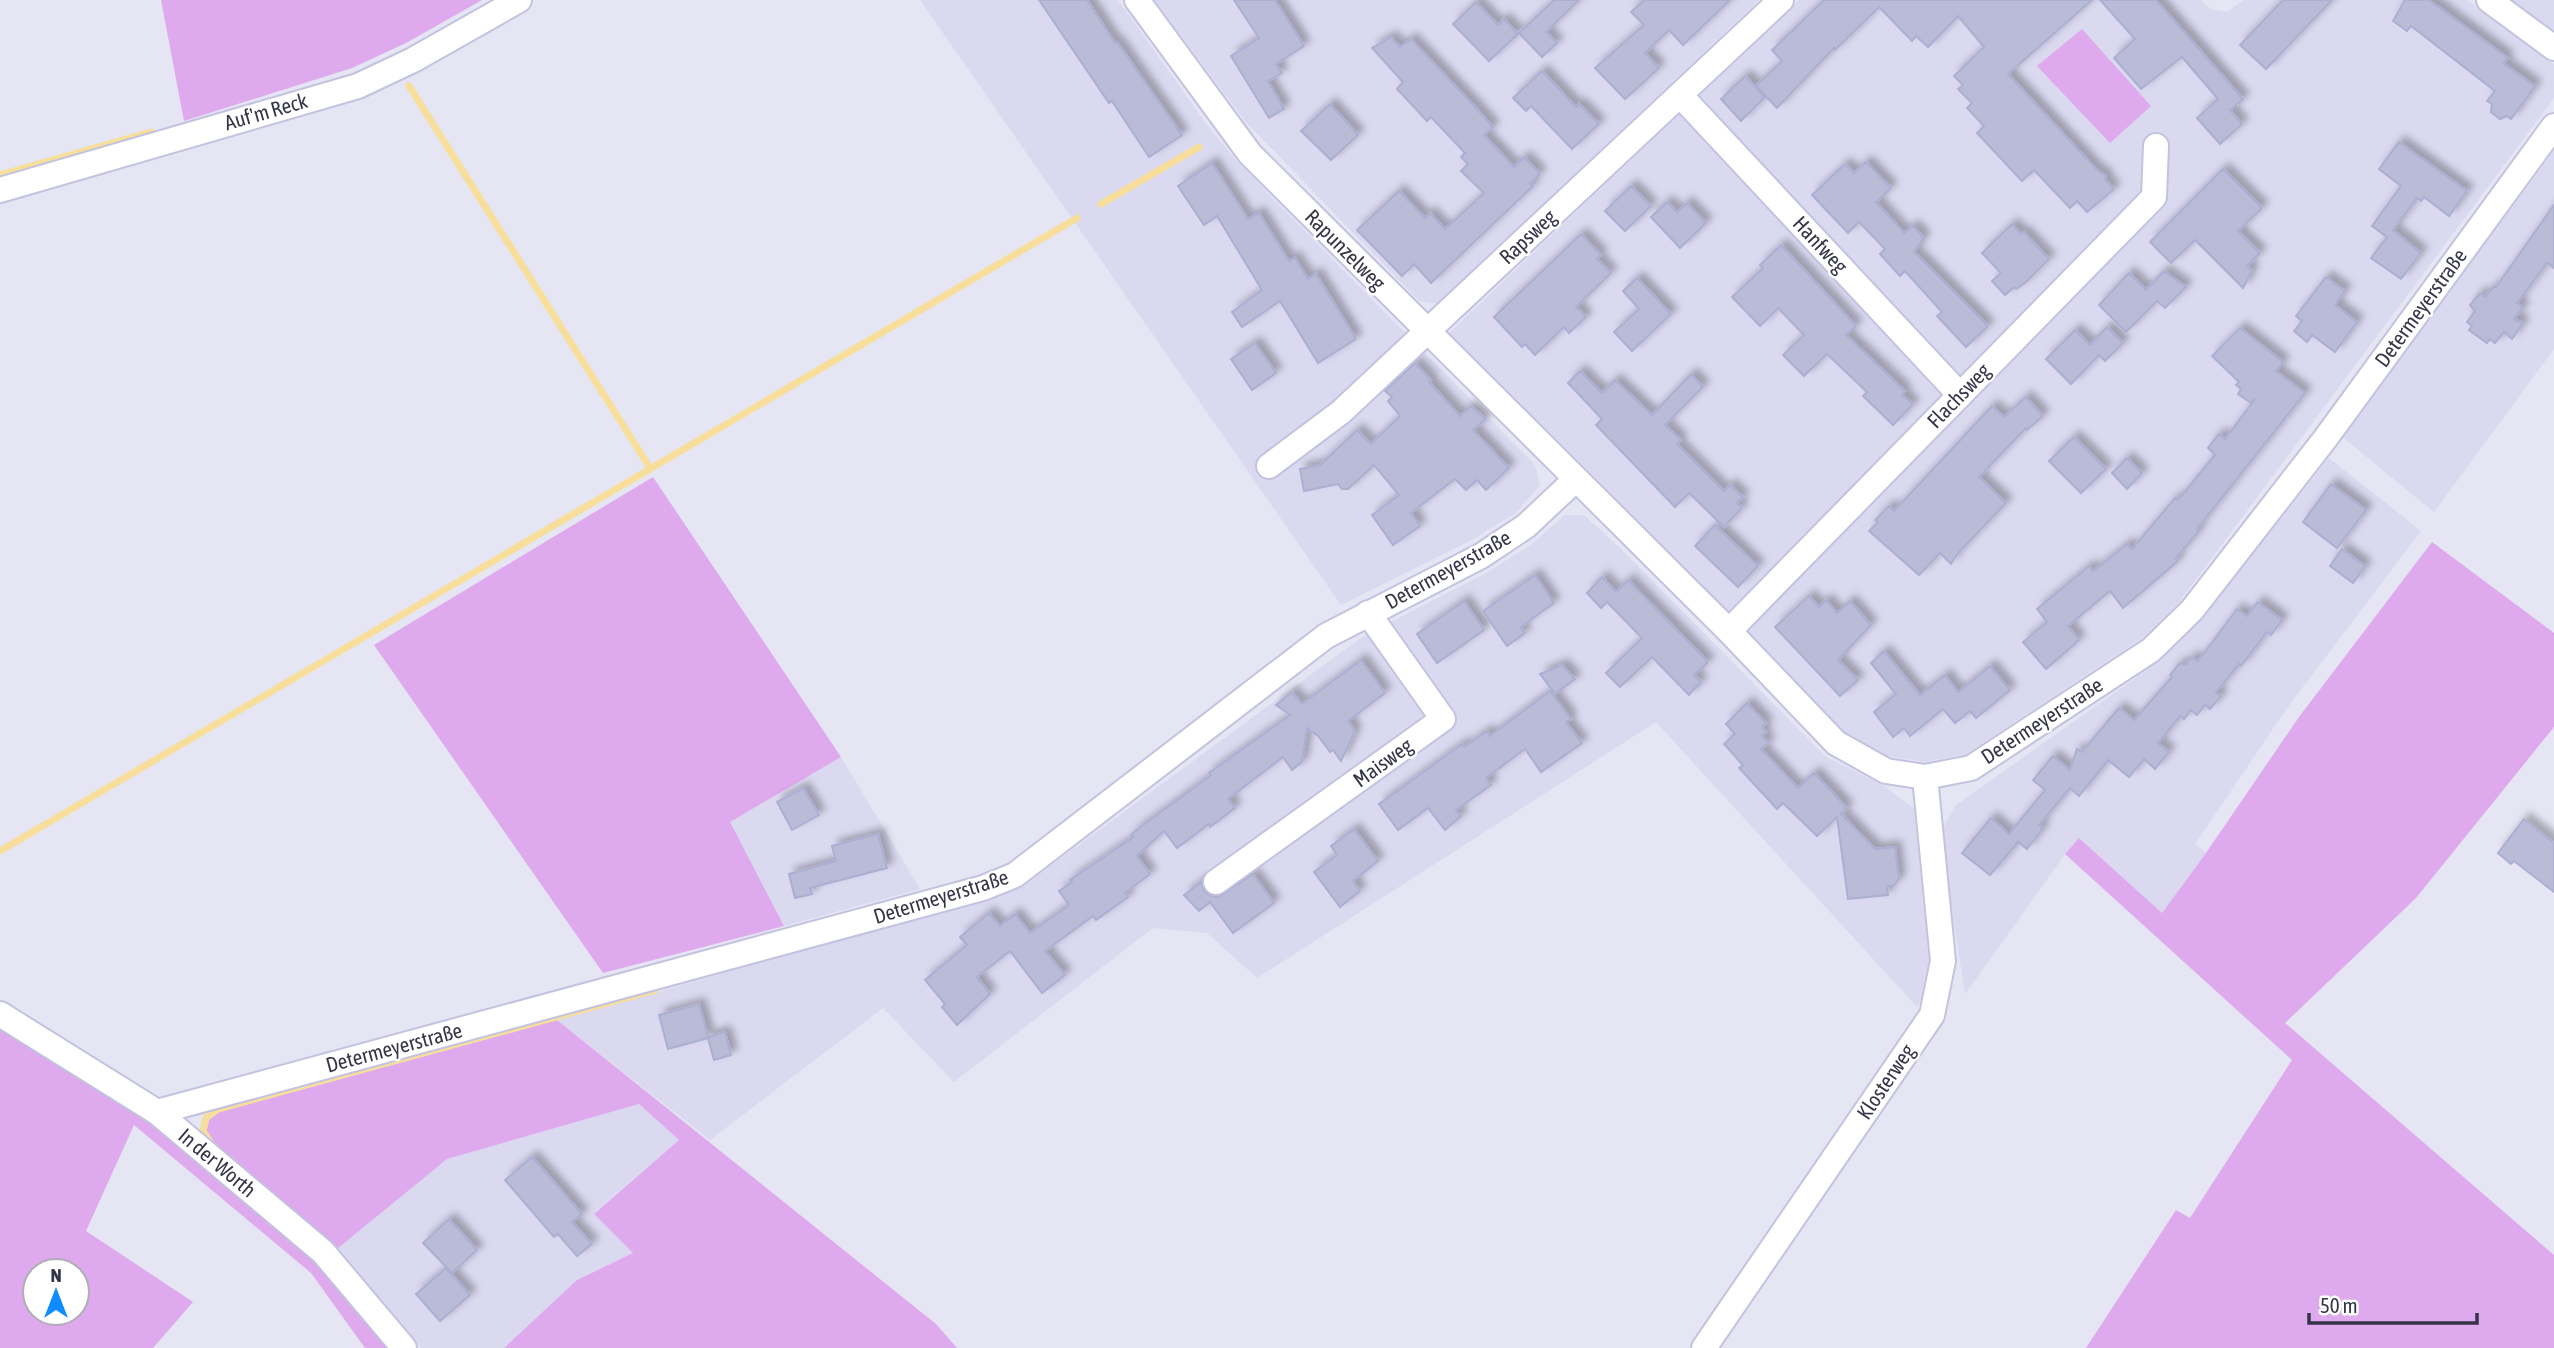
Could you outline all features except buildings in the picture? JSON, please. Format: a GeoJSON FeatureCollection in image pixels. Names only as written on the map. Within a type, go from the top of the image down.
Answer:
{"type":"FeatureCollection","features":[{"type":"Feature","properties":{"kind":"street","name":"Auf'm Reck"},"geometry":{"type":"LineString","coordinates":[[0,190],[358,86],[414,60],[519,0]]}},
{"type":"Feature","properties":{"kind":"street","name":"Rapunzelweg"},"geometry":{"type":"LineString","coordinates":[[1137,0],[1250,155],[1575,480]]}},
{"type":"Feature","properties":{"kind":"street","name":"Rapsweg"},"geometry":{"type":"LineString","coordinates":[[1269,466],[1342,412],[1781,0]]}},
{"type":"Feature","properties":{"kind":"street"},"geometry":{"type":"LineString","coordinates":[[2489,0],[2554,48]]}},
{"type":"Feature","properties":{"kind":"street","name":"Hanfweg"},"geometry":{"type":"LineString","coordinates":[[1679,94],[1959,395]]}},
{"type":"Feature","properties":{"kind":"street","name":"Determeyerstraße"},"geometry":{"type":"LineString","coordinates":[[157,1112],[983,888],[1015,875],[1326,636],[1481,556],[1526,526],[1575,480],[1729,631],[1836,743],[1886,771],[1925,777],[1971,768],[2151,650],[2192,610],[2325,439],[2554,126]]}},
{"type":"Feature","properties":{"kind":"street","name":"Flachsweg"},"geometry":{"type":"LineString","coordinates":[[1729,631],[2154,197],[2156,146]]}},
{"type":"Feature","properties":{"kind":"street","name":"Maisweg"},"geometry":{"type":"LineString","coordinates":[[1216,882],[1443,719],[1368,613]]}},
{"type":"Feature","properties":{"kind":"street","name":"Klosterweg"},"geometry":{"type":"LineString","coordinates":[[1704,1348],[1932,1015],[1943,961],[1925,777]]}},
{"type":"Feature","properties":{"kind":"street","name":"In der Worth"},"geometry":{"type":"LineString","coordinates":[[0,1014],[157,1112],[323,1252],[404,1348]]}},
{"type":"Feature","properties":{"kind":"shaded area"},"geometry":{"type":"Polygon","coordinates":[[[161,0],[482,0],[406,43],[352,68],[184,121],[161,0]]]}},
{"type":"Feature","properties":{"kind":"shaded area"},"geometry":{"type":"Polygon","coordinates":[[[920,0],[1118,0],[1210,129],[1241,166],[1535,465],[1540,485],[1516,513],[1470,541],[1341,605],[920,0]]]}},
{"type":"Feature","properties":{"kind":"shaded area"},"geometry":{"type":"Polygon","coordinates":[[[1154,0],[1759,0],[1438,304],[1419,301],[1245,121],[1154,0]]]}},
{"type":"Feature","properties":{"kind":"shaded area"},"geometry":{"type":"Polygon","coordinates":[[[1799,0],[2200,0],[2211,9],[2228,12],[2243,0],[2467,0],[2554,64],[2554,98],[2180,601],[2145,636],[1966,754],[1925,762],[1887,756],[1844,734],[1594,476],[1449,333],[1799,0]]]}},
{"type":"Feature","properties":{"kind":"shaded area"},"geometry":{"type":"Polygon","coordinates":[[[2511,0],[2554,0],[2554,31],[2511,0]]]}},
{"type":"Feature","properties":{"kind":"shaded area"},"geometry":{"type":"Polygon","coordinates":[[[2082,29],[2151,106],[2110,143],[2037,66],[2082,29]]]}},
{"type":"Feature","properties":{"kind":"shaded area"},"geometry":{"type":"Polygon","coordinates":[[[2554,151],[2554,349],[2434,512],[2341,436],[2554,151]]]}},
{"type":"Feature","properties":{"kind":"shaded area"},"geometry":{"type":"Polygon","coordinates":[[[2329,458],[2421,531],[2287,708],[2195,844],[2206,853],[2162,913],[2079,838],[1965,994],[1940,833],[1956,805],[2158,662],[2203,617],[2329,458]]]}},
{"type":"Feature","properties":{"kind":"shaded area"},"geometry":{"type":"Polygon","coordinates":[[[653,477],[841,757],[730,822],[784,926],[603,973],[374,645],[653,477]]]}},
{"type":"Feature","properties":{"kind":"shaded area"},"geometry":{"type":"Polygon","coordinates":[[[1565,515],[1584,515],[1619,547],[1826,757],[1881,784],[1914,808],[1931,983],[1917,1007],[1656,722],[1257,978],[1207,933],[1153,928],[954,1082],[883,1008],[710,1140],[557,1020],[988,899],[1023,886],[1362,637],[1486,573],[1532,544],[1565,515]]]}},
{"type":"Feature","properties":{"kind":"shaded area"},"geometry":{"type":"Polygon","coordinates":[[[2432,542],[2554,633],[2554,727],[2416,898],[2285,1023],[2554,1255],[2554,1348],[2086,1348],[2176,1210],[2190,1218],[2292,1060],[2065,854],[2079,838],[2162,913],[2299,717],[2432,542]]]}},
{"type":"Feature","properties":{"kind":"shaded area"},"geometry":{"type":"Polygon","coordinates":[[[841,757],[920,889],[784,926],[729,822],[841,757]]]}},
{"type":"Feature","properties":{"kind":"shaded area"},"geometry":{"type":"Polygon","coordinates":[[[557,1020],[936,1324],[957,1348],[504,1348],[577,1280],[633,1253],[594,1214],[679,1140],[639,1104],[447,1159],[337,1249],[211,1140],[206,1132],[209,1119],[219,1112],[557,1020]]]}},
{"type":"Feature","properties":{"kind":"shaded area"},"geometry":{"type":"Polygon","coordinates":[[[0,1025],[140,1114],[320,1257],[396,1348],[365,1348],[311,1273],[134,1125],[86,1231],[193,1302],[153,1348],[0,1348],[0,1025]]]}},
{"type":"Feature","properties":{"kind":"shaded area"},"geometry":{"type":"Polygon","coordinates":[[[639,1104],[679,1140],[594,1213],[633,1253],[577,1280],[504,1348],[421,1348],[337,1249],[447,1159],[639,1104]]]}},
{"type":"Feature","properties":{"kind":"waterway"},"geometry":{"type":"LineString","coordinates":[[409,86],[650,468]]}},
{"type":"Feature","properties":{"kind":"waterway"},"geometry":{"type":"LineString","coordinates":[[0,175],[151,132]]}},
{"type":"Feature","properties":{"kind":"waterway"},"geometry":{"type":"LineString","coordinates":[[1101,204],[1199,147]]}},
{"type":"Feature","properties":{"kind":"waterway"},"geometry":{"type":"LineString","coordinates":[[0,851],[1077,218]]}},
{"type":"Feature","properties":{"kind":"waterway"},"geometry":{"type":"LineString","coordinates":[[212,1145],[203,1131],[206,1118],[218,1109],[655,990]]}}]}
